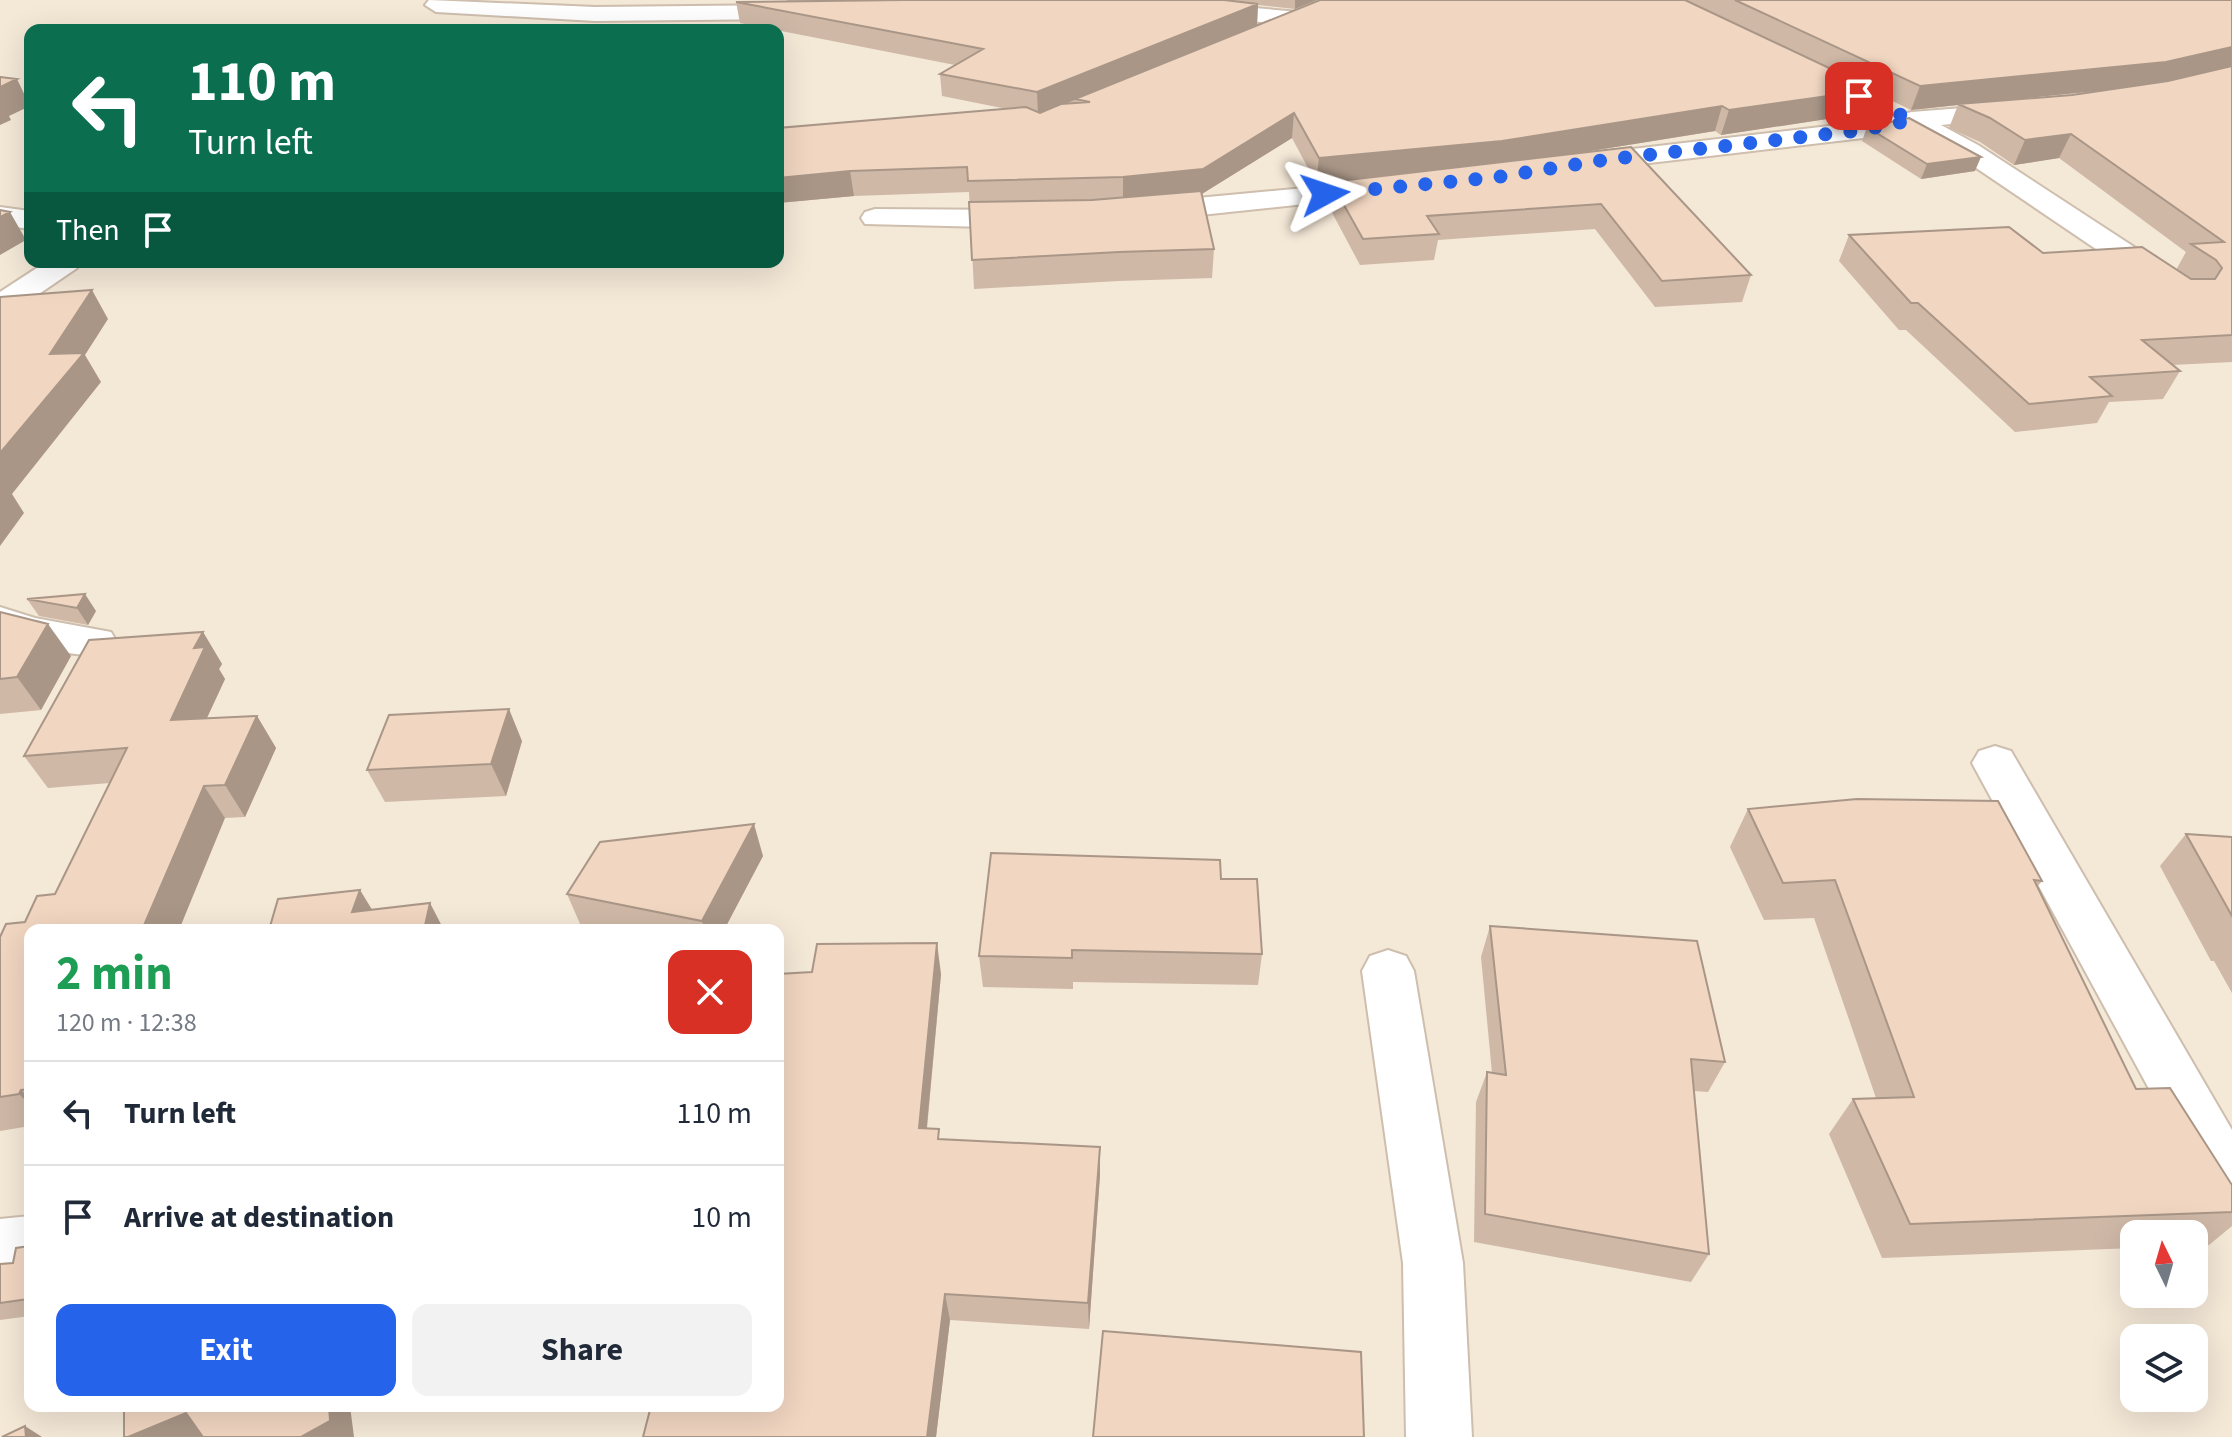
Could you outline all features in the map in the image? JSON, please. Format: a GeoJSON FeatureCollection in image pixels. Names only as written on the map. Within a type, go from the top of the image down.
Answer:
{"type":"FeatureCollection","features":[{"type":"Feature","properties":{"kind":"street"},"geometry":{"type":"LineString","coordinates":[[436,5],[595,14],[823,12]]}},
{"type":"Feature","properties":{"kind":"street"},"geometry":{"type":"LineString","coordinates":[[1169,9],[1306,16],[1256,37]]}},
{"type":"Feature","properties":{"kind":"street"},"geometry":{"type":"LineString","coordinates":[[1872,102],[1969,151],[2188,296]]}},
{"type":"Feature","properties":{"kind":"street"},"geometry":{"type":"LineString","coordinates":[[1558,167],[1863,130],[1912,120],[2031,110]]}},
{"type":"Feature","properties":{"kind":"street"},"geometry":{"type":"LineString","coordinates":[[1123,214],[1414,186]]}},
{"type":"Feature","properties":{"kind":"street"},"geometry":{"type":"LineString","coordinates":[[0,216],[24,219]]}},
{"type":"Feature","properties":{"kind":"street"},"geometry":{"type":"LineString","coordinates":[[875,218],[1052,217]]}},
{"type":"Feature","properties":{"kind":"street"},"geometry":{"type":"LineString","coordinates":[[0,306],[57,268]]}},
{"type":"Feature","properties":{"kind":"street"},"geometry":{"type":"LineString","coordinates":[[0,621],[32,631],[96,642]]}},
{"type":"Feature","properties":{"kind":"street"},"geometry":{"type":"LineString","coordinates":[[1995,763],[2232,1184]]}},
{"type":"Feature","properties":{"kind":"street"},"geometry":{"type":"LineString","coordinates":[[1388,971],[1433,1263],[1439,1437]]}},
{"type":"Feature","properties":{"kind":"street"},"geometry":{"type":"LineString","coordinates":[[0,1248],[24,1246]]}},
{"type":"Feature","properties":{"kind":"shaded area"},"geometry":{"type":"Polygon","coordinates":[[[0,0],[2232,0],[2232,1437],[0,1437],[0,0]]]}},
{"type":"Feature","properties":{"kind":"building"},"geometry":{"type":"Polygon","coordinates":[[[1224,0],[1258,4],[1037,92],[940,74],[983,49],[736,2],[1224,0]]]}},
{"type":"Feature","properties":{"kind":"building"},"geometry":{"type":"Polygon","coordinates":[[[1320,0],[1685,0],[1880,92],[1729,110],[1722,106],[1502,141],[1319,158],[1294,113],[1203,169],[1123,177],[968,181],[967,167],[850,171],[784,177],[784,127],[1026,107],[1040,113],[1061,104],[1090,102],[1075,99],[1320,0]]]}},
{"type":"Feature","properties":{"kind":"building"},"geometry":{"type":"Polygon","coordinates":[[[1735,0],[2232,0],[2232,47],[2166,62],[1920,86],[1735,0]]]}},
{"type":"Feature","properties":{"kind":"building"},"geometry":{"type":"Polygon","coordinates":[[[2232,66],[2232,335],[2142,340],[2180,371],[2090,377],[2112,396],[2029,404],[1918,303],[1911,303],[1849,235],[2009,227],[2043,253],[2142,247],[2191,279],[2215,279],[2222,268],[2216,260],[2191,244],[2224,242],[2071,134],[2025,140],[1990,118],[1958,104],[2072,95],[2168,81],[2232,66]]]}},
{"type":"Feature","properties":{"kind":"building"},"geometry":{"type":"Polygon","coordinates":[[[0,77],[17,79],[0,87],[0,77]]]}},
{"type":"Feature","properties":{"kind":"building"},"geometry":{"type":"Polygon","coordinates":[[[1909,118],[1981,157],[1927,164],[1867,127],[1909,118]]]}},
{"type":"Feature","properties":{"kind":"building"},"geometry":{"type":"Polygon","coordinates":[[[1631,147],[1751,275],[1662,281],[1601,204],[1427,216],[1439,234],[1363,239],[1331,182],[1631,147]]]}},
{"type":"Feature","properties":{"kind":"building"},"geometry":{"type":"Polygon","coordinates":[[[1201,191],[1214,249],[972,260],[969,202],[1092,200],[1201,191]]]}},
{"type":"Feature","properties":{"kind":"building"},"geometry":{"type":"Polygon","coordinates":[[[92,290],[50,354],[84,353],[0,453],[0,297],[92,290]]]}},
{"type":"Feature","properties":{"kind":"building"},"geometry":{"type":"Polygon","coordinates":[[[85,594],[77,608],[27,599],[85,594]]]}},
{"type":"Feature","properties":{"kind":"building"},"geometry":{"type":"Polygon","coordinates":[[[0,612],[48,624],[17,677],[0,679],[0,612]]]}},
{"type":"Feature","properties":{"kind":"building"},"geometry":{"type":"Polygon","coordinates":[[[203,632],[194,648],[205,647],[171,720],[257,716],[225,785],[204,786],[145,924],[24,924],[24,1090],[19,1094],[0,1097],[0,937],[6,924],[25,922],[37,896],[55,894],[127,748],[24,756],[89,640],[203,632]]]}},
{"type":"Feature","properties":{"kind":"building"},"geometry":{"type":"Polygon","coordinates":[[[509,709],[491,764],[367,770],[389,715],[509,709]]]}},
{"type":"Feature","properties":{"kind":"building"},"geometry":{"type":"Polygon","coordinates":[[[1857,799],[1998,801],[2042,881],[2034,880],[2136,1089],[2170,1088],[2232,1185],[2232,1212],[1910,1224],[1853,1099],[1914,1097],[1835,880],[1783,883],[1748,809],[1857,799]]]}},
{"type":"Feature","properties":{"kind":"building"},"geometry":{"type":"Polygon","coordinates":[[[754,824],[702,921],[567,894],[600,842],[754,824]]]}},
{"type":"Feature","properties":{"kind":"building"},"geometry":{"type":"Polygon","coordinates":[[[2186,834],[2232,837],[2232,916],[2186,834]]]}},
{"type":"Feature","properties":{"kind":"building"},"geometry":{"type":"Polygon","coordinates":[[[991,853],[1220,860],[1221,879],[1257,879],[1262,954],[1072,950],[1072,958],[979,956],[991,853]]]}},
{"type":"Feature","properties":{"kind":"building"},"geometry":{"type":"Polygon","coordinates":[[[360,890],[352,912],[430,903],[425,924],[271,924],[278,899],[360,890]]]}},
{"type":"Feature","properties":{"kind":"building"},"geometry":{"type":"Polygon","coordinates":[[[1490,926],[1697,941],[1725,1062],[1691,1059],[1709,1254],[1485,1214],[1487,1072],[1506,1075],[1490,926]]]}},
{"type":"Feature","properties":{"kind":"building"},"geometry":{"type":"Polygon","coordinates":[[[937,943],[919,1128],[939,1129],[938,1139],[1100,1147],[1088,1303],[945,1294],[927,1437],[643,1437],[649,1412],[784,1412],[784,974],[812,972],[817,944],[937,943]]]}},
{"type":"Feature","properties":{"kind":"building"},"geometry":{"type":"Polygon","coordinates":[[[24,1247],[24,1300],[0,1303],[0,1264],[13,1263],[16,1248],[24,1247]]]}},
{"type":"Feature","properties":{"kind":"building"},"geometry":{"type":"Polygon","coordinates":[[[1103,1331],[1361,1352],[1364,1437],[1093,1437],[1103,1331]]]}},
{"type":"Feature","properties":{"kind":"building"},"geometry":{"type":"Polygon","coordinates":[[[124,1412],[329,1412],[330,1421],[301,1437],[203,1437],[186,1413],[124,1437],[124,1412]]]}},
{"type":"Feature","properties":{"kind":"building"},"geometry":{"type":"Polygon","coordinates":[[[25,1426],[26,1437],[2,1437],[25,1426]]]}},
{"type":"Feature","properties":{"kind":"route"},"geometry":{"type":"LineString","coordinates":[[1325,194],[1498,177],[1604,160],[1863,130],[1912,120],[1859,96]]}}]}
